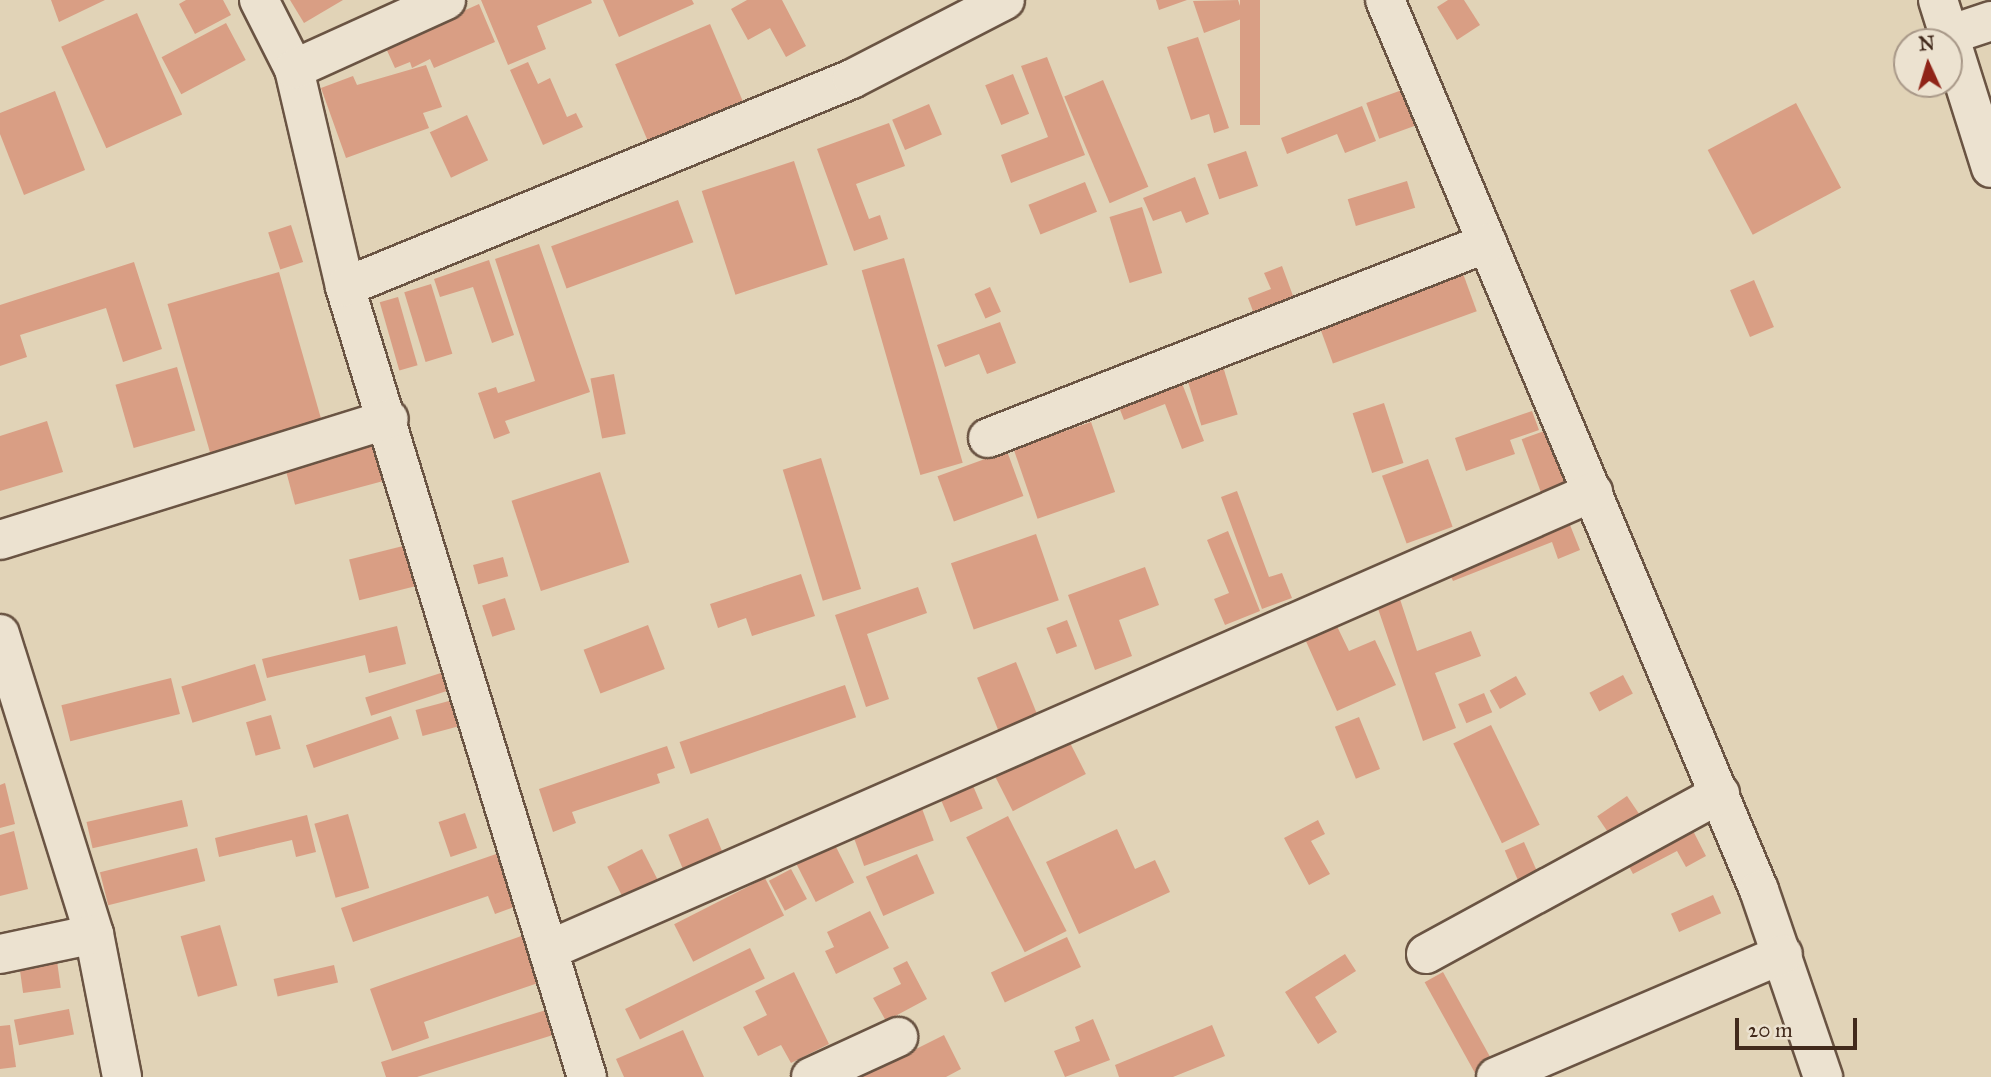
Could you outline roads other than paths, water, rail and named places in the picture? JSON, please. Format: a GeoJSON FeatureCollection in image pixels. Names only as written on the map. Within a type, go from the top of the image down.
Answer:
{"type":"FeatureCollection","features":[{"type":"Feature","properties":{"kind":"street"},"geometry":{"type":"LineString","coordinates":[[259,0],[294,69],[345,287],[389,419],[551,949],[587,1077]]}},
{"type":"Feature","properties":{"kind":"street"},"geometry":{"type":"LineString","coordinates":[[294,69],[446,0]]}},
{"type":"Feature","properties":{"kind":"street"},"geometry":{"type":"LineString","coordinates":[[345,287],[852,79],[1005,0]]}},
{"type":"Feature","properties":{"kind":"street"},"geometry":{"type":"LineString","coordinates":[[1385,0],[1720,794],[1783,954],[1823,1077]]}},
{"type":"Feature","properties":{"kind":"street"},"geometry":{"type":"LineString","coordinates":[[1991,21],[1943,18],[1991,168]]}},
{"type":"Feature","properties":{"kind":"street"},"geometry":{"type":"LineString","coordinates":[[988,438],[1487,243]]}},
{"type":"Feature","properties":{"kind":"street"},"geometry":{"type":"LineString","coordinates":[[0,540],[389,419]]}},
{"type":"Feature","properties":{"kind":"street"},"geometry":{"type":"LineString","coordinates":[[551,949],[1593,492]]}},
{"type":"Feature","properties":{"kind":"street"},"geometry":{"type":"LineString","coordinates":[[0,634],[94,934],[122,1077]]}},
{"type":"Feature","properties":{"kind":"street"},"geometry":{"type":"LineString","coordinates":[[1426,954],[1720,794]]}},
{"type":"Feature","properties":{"kind":"street"},"geometry":{"type":"LineString","coordinates":[[0,954],[94,934]]}},
{"type":"Feature","properties":{"kind":"street"},"geometry":{"type":"LineString","coordinates":[[1496,1077],[1783,954]]}},
{"type":"Feature","properties":{"kind":"street"},"geometry":{"type":"LineString","coordinates":[[811,1077],[898,1037]]}}]}
